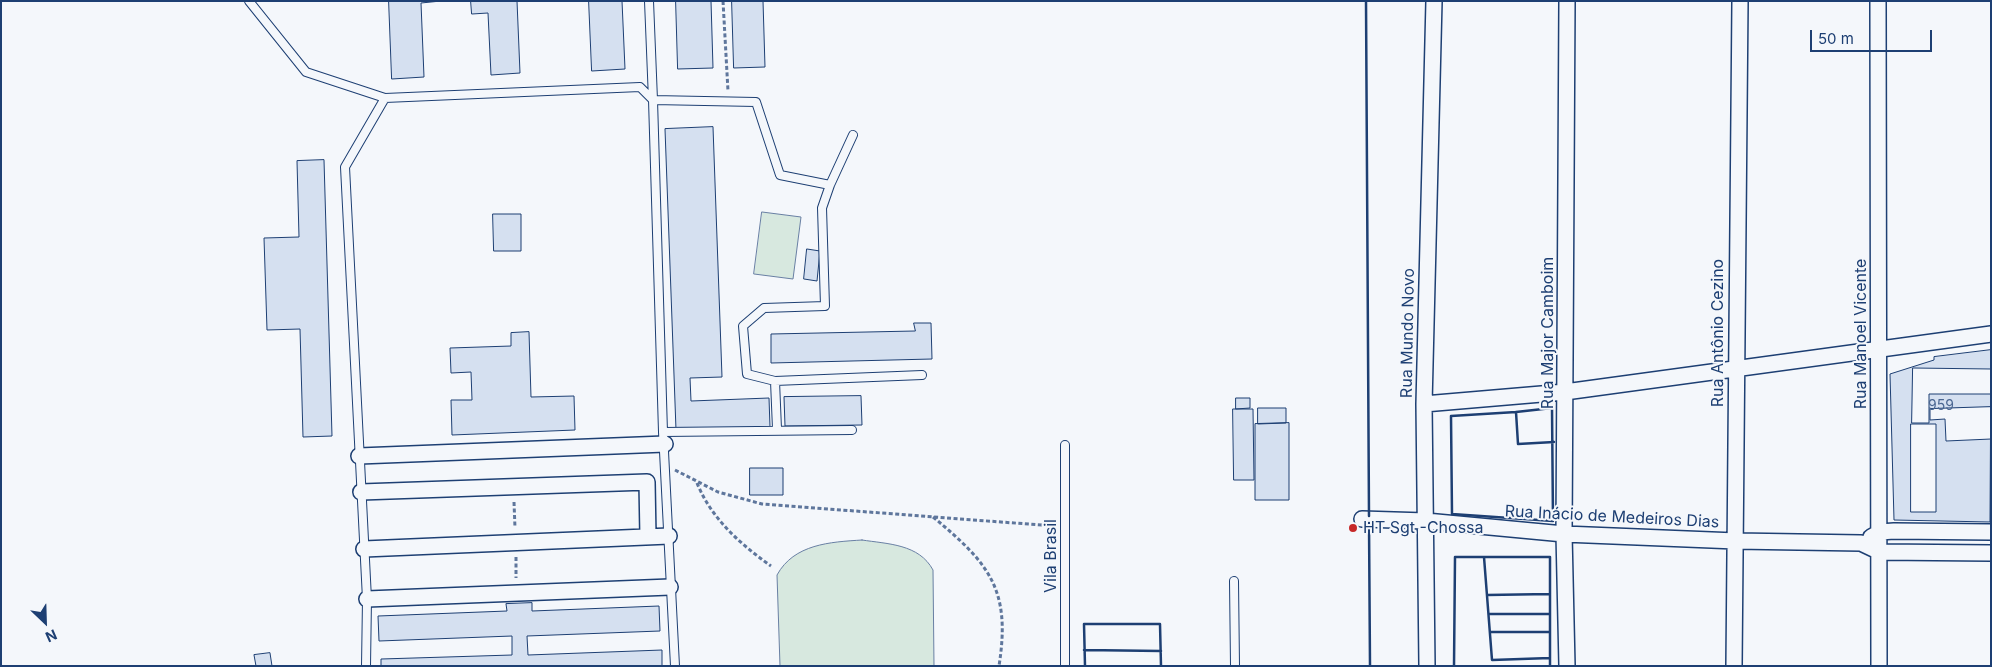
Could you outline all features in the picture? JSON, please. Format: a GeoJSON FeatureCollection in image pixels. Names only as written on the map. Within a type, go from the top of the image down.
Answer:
{"type":"FeatureCollection","features":[{"type":"Feature","properties":{"kind":"street","name":"Rua Mundo Novo"},"geometry":{"type":"LineString","coordinates":[[1426,666],[1424,404],[1434,1]]}},
{"type":"Feature","properties":{"kind":"street","name":"Rua Major Camboim"},"geometry":{"type":"LineString","coordinates":[[1567,1],[1564,534],[1567,666]]}},
{"type":"Feature","properties":{"kind":"street","name":"Rua Antônio Cezino"},"geometry":{"type":"LineString","coordinates":[[1734,666],[1736,541],[1735,368],[1740,1]]}},
{"type":"Feature","properties":{"kind":"street","name":"Rua Manoel Vicente"},"geometry":{"type":"LineString","coordinates":[[1878,1],[1879,666]]}},
{"type":"Feature","properties":{"kind":"street"},"geometry":{"type":"LineString","coordinates":[[1424,404],[1565,392],[1991,334]]}},
{"type":"Feature","properties":{"kind":"street"},"geometry":{"type":"LineString","coordinates":[[359,456],[664,438]]}},
{"type":"Feature","properties":{"kind":"street"},"geometry":{"type":"LineString","coordinates":[[361,492],[648,482],[648,537]]}},
{"type":"Feature","properties":{"kind":"street","name":"Rua Inácio de Medeiros Dias"},"geometry":{"type":"LineString","coordinates":[[1362,519],[1426,521],[1564,534],[1736,541],[1861,543],[1880,552],[1991,553]]}},
{"type":"Feature","properties":{"kind":"street"},"geometry":{"type":"LineString","coordinates":[[1948,531],[1948,552]]}},
{"type":"Feature","properties":{"kind":"street"},"geometry":{"type":"LineString","coordinates":[[1861,543],[1880,532],[1991,532]]}},
{"type":"Feature","properties":{"kind":"street"},"geometry":{"type":"LineString","coordinates":[[364,549],[669,536]]}},
{"type":"Feature","properties":{"kind":"street"},"geometry":{"type":"LineString","coordinates":[[367,600],[670,587]]}},
{"type":"Feature","properties":{"kind":"lane"},"geometry":{"type":"LineString","coordinates":[[249,1],[306,72],[384,98],[640,87],[653,100],[756,102],[780,176],[830,185]]}},
{"type":"Feature","properties":{"kind":"lane"},"geometry":{"type":"LineString","coordinates":[[649,1],[664,438],[675,666]]}},
{"type":"Feature","properties":{"kind":"lane"},"geometry":{"type":"LineString","coordinates":[[366,666],[367,600],[345,166],[384,98]]}},
{"type":"Feature","properties":{"kind":"lane"},"geometry":{"type":"LineString","coordinates":[[852,135],[822,208],[825,306],[764,308],[743,326],[747,374],[774,381],[922,375]]}},
{"type":"Feature","properties":{"kind":"lane"},"geometry":{"type":"LineString","coordinates":[[774,381],[777,429]]}},
{"type":"Feature","properties":{"kind":"lane"},"geometry":{"type":"LineString","coordinates":[[664,438],[777,429],[852,430]]}},
{"type":"Feature","properties":{"kind":"lane","name":"Vila Brasil"},"geometry":{"type":"LineString","coordinates":[[1065,445],[1065,666]]}},
{"type":"Feature","properties":{"kind":"lane"},"geometry":{"type":"LineString","coordinates":[[1234,581],[1235,666]]}},
{"type":"Feature","properties":{"kind":"path"},"geometry":{"type":"LineString","coordinates":[[723,1],[728,102]]}},
{"type":"Feature","properties":{"kind":"path"},"geometry":{"type":"LineString","coordinates":[[666,465],[718,492],[762,504],[1065,527]]}},
{"type":"Feature","properties":{"kind":"path"},"geometry":{"type":"LineString","coordinates":[[697,482],[704,500],[714,514],[747,548],[771,566]]}},
{"type":"Feature","properties":{"kind":"path"},"geometry":{"type":"LineString","coordinates":[[514,488],[517,593]]}},
{"type":"Feature","properties":{"kind":"path"},"geometry":{"type":"LineString","coordinates":[[932,517],[976,558],[990,576],[999,595],[1003,614],[999,666]]}},
{"type":"Feature","properties":{"kind":"shaded area"},"geometry":{"type":"Polygon","coordinates":[[[762,212],[801,217],[793,279],[754,274],[762,212]]]}},
{"type":"Feature","properties":{"kind":"shaded area"},"geometry":{"type":"Polygon","coordinates":[[[862,540],[892,544],[911,550],[927,561],[933,570],[934,666],[780,666],[777,575],[784,565],[803,551],[826,544],[862,540]]]}},
{"type":"Feature","properties":{"kind":"building"},"geometry":{"type":"Polygon","coordinates":[[[389,1],[441,1],[421,3],[424,77],[392,79],[389,1]]]}},
{"type":"Feature","properties":{"kind":"building"},"geometry":{"type":"Polygon","coordinates":[[[471,1],[517,1],[520,73],[491,75],[488,13],[472,14],[471,1]]]}},
{"type":"Feature","properties":{"kind":"building"},"geometry":{"type":"Polygon","coordinates":[[[589,1],[622,1],[625,69],[592,71],[589,1]]]}},
{"type":"Feature","properties":{"kind":"building"},"geometry":{"type":"Polygon","coordinates":[[[676,1],[711,1],[713,68],[678,69],[676,1]]]}},
{"type":"Feature","properties":{"kind":"building"},"geometry":{"type":"Polygon","coordinates":[[[732,1],[763,1],[765,67],[734,68],[732,1]]]}},
{"type":"Feature","properties":{"kind":"building"},"geometry":{"type":"Polygon","coordinates":[[[713,127],[722,377],[690,378],[691,401],[769,398],[770,427],[676,430],[665,129],[713,127]]]}},
{"type":"Feature","properties":{"kind":"building"},"geometry":{"type":"Polygon","coordinates":[[[324,160],[332,436],[303,437],[300,329],[267,330],[264,238],[299,237],[297,161],[324,160]]]}},
{"type":"Feature","properties":{"kind":"building"},"geometry":{"type":"Polygon","coordinates":[[[493,214],[521,214],[521,251],[494,251],[493,214]]]}},
{"type":"Feature","properties":{"kind":"building"},"geometry":{"type":"Polygon","coordinates":[[[807,249],[820,251],[817,281],[804,279],[807,249]]]}},
{"type":"Feature","properties":{"kind":"building"},"geometry":{"type":"Polygon","coordinates":[[[914,323],[931,323],[932,359],[771,363],[771,334],[915,331],[914,323]]]}},
{"type":"Feature","properties":{"kind":"building"},"geometry":{"type":"Polygon","coordinates":[[[529,332],[531,397],[574,396],[575,430],[452,435],[451,400],[472,400],[471,372],[451,373],[450,348],[511,346],[511,333],[529,332]]]}},
{"type":"Feature","properties":{"kind":"building"},"geometry":{"type":"Polygon","coordinates":[[[1991,350],[1990,522],[1894,520],[1890,374],[1934,360],[1934,357],[1991,350]]]}},
{"type":"Feature","properties":{"kind":"building"},"geometry":{"type":"Polygon","coordinates":[[[1913,368],[1991,369],[1991,394],[1929,394],[1929,423],[1912,423],[1913,368]]]}},
{"type":"Feature","properties":{"kind":"building"},"geometry":{"type":"Polygon","coordinates":[[[861,396],[862,425],[785,426],[784,397],[861,396]]]}},
{"type":"Feature","properties":{"kind":"building"},"geometry":{"type":"Polygon","coordinates":[[[1236,398],[1250,398],[1250,408],[1236,409],[1236,398]]]}},
{"type":"Feature","properties":{"kind":"building"},"geometry":{"type":"Polygon","coordinates":[[[1991,407],[1991,439],[1946,441],[1945,419],[1930,420],[1930,409],[1991,407]]]}},
{"type":"Feature","properties":{"kind":"building"},"geometry":{"type":"Polygon","coordinates":[[[1258,408],[1286,408],[1286,423],[1258,424],[1258,408]]]}},
{"type":"Feature","properties":{"kind":"building"},"geometry":{"type":"Polygon","coordinates":[[[1233,409],[1253,409],[1254,480],[1234,480],[1233,409]]]}},
{"type":"Feature","properties":{"kind":"building"},"geometry":{"type":"Polygon","coordinates":[[[1289,423],[1289,500],[1255,500],[1255,424],[1289,423]]]}},
{"type":"Feature","properties":{"kind":"building"},"geometry":{"type":"Polygon","coordinates":[[[1911,424],[1936,424],[1936,512],[1911,512],[1911,424]]]}},
{"type":"Feature","properties":{"kind":"building"},"geometry":{"type":"Polygon","coordinates":[[[750,468],[783,468],[783,495],[750,495],[750,468]]]}},
{"type":"Feature","properties":{"kind":"building"},"geometry":{"type":"Polygon","coordinates":[[[532,603],[532,611],[659,606],[660,631],[527,636],[528,655],[662,650],[662,666],[381,666],[381,659],[512,655],[512,636],[379,641],[378,616],[507,611],[506,604],[532,603]]]}},
{"type":"Feature","properties":{"kind":"building"},"geometry":{"type":"Polygon","coordinates":[[[270,653],[272,666],[256,666],[254,655],[270,653]]]}},
{"type":"Feature","properties":{"kind":"wall"},"geometry":{"type":"LineString","coordinates":[[1366,1],[1369,516]]}},
{"type":"Feature","properties":{"kind":"wall"},"geometry":{"type":"LineString","coordinates":[[1554,442],[1518,444],[1516,412],[1451,416],[1452,514],[1553,521],[1552,408],[1516,412],[1518,444],[1554,442]]}},
{"type":"Feature","properties":{"kind":"wall"},"geometry":{"type":"LineString","coordinates":[[1369,523],[1370,666]]}},
{"type":"Feature","properties":{"kind":"wall"},"geometry":{"type":"LineString","coordinates":[[1454,666],[1455,557],[1484,557]]}},
{"type":"Feature","properties":{"kind":"wall"},"geometry":{"type":"LineString","coordinates":[[1550,658],[1492,660],[1484,557],[1550,557],[1550,666]]}},
{"type":"Feature","properties":{"kind":"wall"},"geometry":{"type":"LineString","coordinates":[[1487,595],[1550,594]]}},
{"type":"Feature","properties":{"kind":"wall"},"geometry":{"type":"LineString","coordinates":[[1489,614],[1550,614]]}},
{"type":"Feature","properties":{"kind":"wall"},"geometry":{"type":"LineString","coordinates":[[1085,666],[1084,624],[1160,624],[1161,666]]}},
{"type":"Feature","properties":{"kind":"wall"},"geometry":{"type":"LineString","coordinates":[[1490,632],[1550,632]]}},
{"type":"Feature","properties":{"kind":"wall"},"geometry":{"type":"LineString","coordinates":[[1084,650],[1161,651]]}},
{"type":"Feature","properties":{"kind":"place","name":"HT Sgt -Chossa"},"geometry":{"type":"Point","coordinates":[1353,528]}}]}
